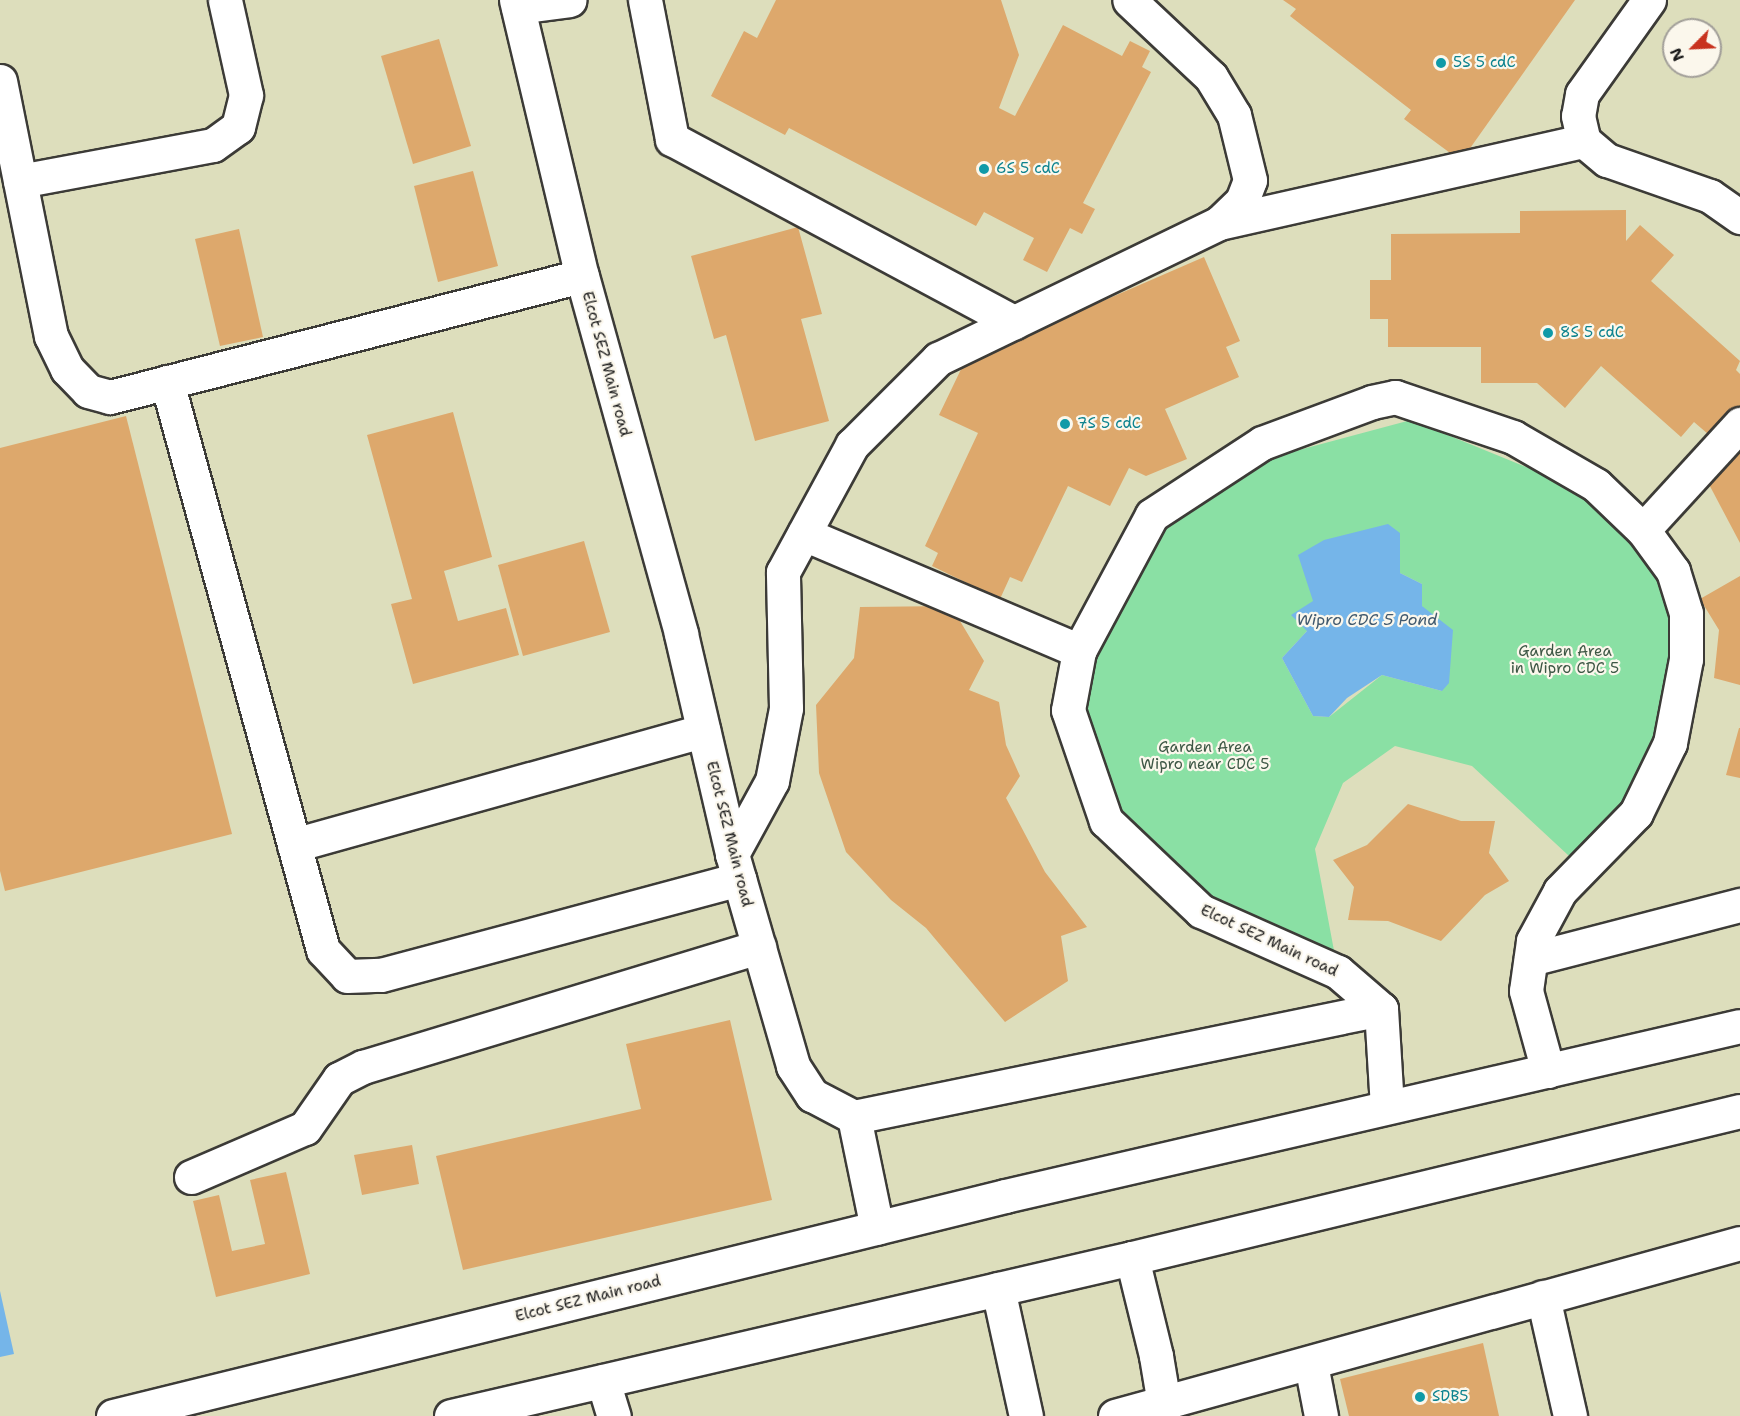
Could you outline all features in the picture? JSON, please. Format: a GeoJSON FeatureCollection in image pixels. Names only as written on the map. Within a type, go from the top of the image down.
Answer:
{"type":"FeatureCollection","features":[{"type":"Feature","properties":{"kind":"street"},"geometry":{"type":"LineString","coordinates":[[20,181],[213,145],[238,127],[246,95],[225,0]]}},
{"type":"Feature","properties":{"kind":"street"},"geometry":{"type":"LineString","coordinates":[[517,3],[570,0]]}},
{"type":"Feature","properties":{"kind":"street"},"geometry":{"type":"LineString","coordinates":[[645,0],[672,139],[1014,322]]}},
{"type":"Feature","properties":{"kind":"street"},"geometry":{"type":"LineString","coordinates":[[1129,0],[1211,77],[1234,115],[1250,180],[1242,201],[1219,223]]}},
{"type":"Feature","properties":{"kind":"street"},"geometry":{"type":"LineString","coordinates":[[1649,0],[1582,94],[1578,116],[1584,141],[1607,160],[1710,196],[1740,217]]}},
{"type":"Feature","properties":{"kind":"street","name":"Elcot SEZ Main road"},"geometry":{"type":"LineString","coordinates":[[517,3],[582,276],[681,634],[736,866],[793,1066],[812,1095],[854,1117]]}},
{"type":"Feature","properties":{"kind":"street"},"geometry":{"type":"LineString","coordinates":[[0,81],[51,336],[67,369],[88,391],[110,397],[582,276]]}},
{"type":"Feature","properties":{"kind":"street"},"geometry":{"type":"LineString","coordinates":[[167,382],[323,950],[347,975],[381,975],[736,866],[772,781],[786,708],[783,572],[852,445],[938,359],[1219,223],[1584,141]]}},
{"type":"Feature","properties":{"kind":"street","name":"Elcot SEZ Main road"},"geometry":{"type":"LineString","coordinates":[[113,1416],[231,1402],[877,1228],[1548,1071],[1526,990],[1533,941],[1560,891],[1636,813],[1675,726],[1686,659],[1686,613],[1673,572],[1643,530],[1596,485],[1513,437],[1395,397],[1372,402],[1262,443],[1152,515],[1079,651],[1068,710],[1106,821],[1201,911],[1338,972],[1381,1009]]}},
{"type":"Feature","properties":{"kind":"street"},"geometry":{"type":"LineString","coordinates":[[1643,530],[1740,424]]}},
{"type":"Feature","properties":{"kind":"street"},"geometry":{"type":"LineString","coordinates":[[804,534],[1079,651]]}},
{"type":"Feature","properties":{"kind":"street"},"geometry":{"type":"LineString","coordinates":[[294,845],[703,731]]}},
{"type":"Feature","properties":{"kind":"street"},"geometry":{"type":"LineString","coordinates":[[1531,958],[1740,905]]}},
{"type":"Feature","properties":{"kind":"street"},"geometry":{"type":"LineString","coordinates":[[191,1177],[305,1128],[339,1078],[363,1067],[759,947]]}},
{"type":"Feature","properties":{"kind":"street"},"geometry":{"type":"LineString","coordinates":[[877,1228],[854,1117],[1381,1009],[1387,1107]]}},
{"type":"Feature","properties":{"kind":"street"},"geometry":{"type":"LineString","coordinates":[[1548,1071],[1740,1026]]}},
{"type":"Feature","properties":{"kind":"street"},"geometry":{"type":"LineString","coordinates":[[451,1416],[539,1406],[603,1381],[1132,1258],[1740,1111]]}},
{"type":"Feature","properties":{"kind":"street"},"geometry":{"type":"LineString","coordinates":[[1115,1416],[1163,1410],[1311,1364],[1543,1297],[1740,1244]]}},
{"type":"Feature","properties":{"kind":"street"},"geometry":{"type":"LineString","coordinates":[[1132,1258],[1163,1410]]}},
{"type":"Feature","properties":{"kind":"street"},"geometry":{"type":"LineString","coordinates":[[998,1289],[1026,1416]]}},
{"type":"Feature","properties":{"kind":"street"},"geometry":{"type":"LineString","coordinates":[[1543,1297],[1570,1416]]}},
{"type":"Feature","properties":{"kind":"street"},"geometry":{"type":"LineString","coordinates":[[1311,1364],[1321,1416]]}},
{"type":"Feature","properties":{"kind":"street"},"geometry":{"type":"LineString","coordinates":[[603,1381],[614,1416]]}},
{"type":"Feature","properties":{"kind":"shaded area"},"geometry":{"type":"Polygon","coordinates":[[[0,0],[1740,0],[1740,1416],[0,1416],[0,0]]]}},
{"type":"Feature","properties":{"kind":"green space"},"geometry":{"type":"Polygon","coordinates":[[[1411,420],[1595,495],[1668,578],[1681,659],[1669,740],[1582,868],[1472,766],[1395,746],[1343,783],[1315,849],[1338,972],[1201,911],[1106,821],[1068,710],[1149,522],[1236,467],[1411,420]],[[1400,534],[1313,602],[1307,631],[1282,658],[1313,716],[1329,717],[1382,675],[1442,691],[1422,606],[1422,584],[1400,573],[1400,534]]]}},
{"type":"Feature","properties":{"kind":"water","name":"Wipro CDC 5 Pond"},"geometry":{"type":"Polygon","coordinates":[[[1388,524],[1400,533],[1400,573],[1422,584],[1422,606],[1453,630],[1449,683],[1442,691],[1382,675],[1347,698],[1329,717],[1313,716],[1282,658],[1307,631],[1291,615],[1313,601],[1298,555],[1324,540],[1388,524]]]}},
{"type":"Feature","properties":{"kind":"water"},"geometry":{"type":"Polygon","coordinates":[[[0,1291],[14,1354],[0,1357],[0,1291]]]}},
{"type":"Feature","properties":{"kind":"building","name":"6S 5 cdC"},"geometry":{"type":"Polygon","coordinates":[[[776,0],[1001,0],[1019,55],[999,108],[1015,116],[1063,25],[1122,56],[1130,41],[1150,51],[1142,67],[1151,72],[1083,203],[1095,209],[1082,234],[1070,228],[1047,272],[1023,260],[1034,238],[984,212],[976,226],[789,128],[785,135],[711,96],[744,31],[757,38],[776,0]]]}},
{"type":"Feature","properties":{"kind":"building","name":"5S 5 cdC"},"geometry":{"type":"Polygon","coordinates":[[[1283,0],[1575,0],[1461,161],[1404,119],[1411,110],[1290,16],[1296,9],[1283,0]]]}},
{"type":"Feature","properties":{"kind":"building"},"geometry":{"type":"Polygon","coordinates":[[[439,39],[471,146],[413,164],[381,56],[439,39]]]}},
{"type":"Feature","properties":{"kind":"building"},"geometry":{"type":"Polygon","coordinates":[[[473,171],[498,266],[438,282],[414,186],[473,171]]]}},
{"type":"Feature","properties":{"kind":"building","name":"8S 5 cdC"},"geometry":{"type":"Polygon","coordinates":[[[1626,210],[1626,241],[1640,225],[1674,255],[1651,281],[1740,361],[1736,370],[1740,374],[1740,411],[1715,440],[1694,422],[1681,437],[1601,366],[1565,408],[1537,383],[1481,383],[1481,347],[1388,347],[1388,319],[1370,319],[1370,280],[1391,280],[1391,234],[1520,233],[1520,211],[1626,210]]]}},
{"type":"Feature","properties":{"kind":"building"},"geometry":{"type":"Polygon","coordinates":[[[798,227],[822,314],[801,319],[829,421],[755,441],[726,335],[714,339],[691,256],[798,227]]]}},
{"type":"Feature","properties":{"kind":"building"},"geometry":{"type":"Polygon","coordinates":[[[239,229],[263,337],[220,346],[195,239],[239,229]]]}},
{"type":"Feature","properties":{"kind":"building","name":"7S 5 cdC"},"geometry":{"type":"Polygon","coordinates":[[[1204,257],[1240,341],[1226,347],[1239,377],[1165,409],[1187,459],[1146,476],[1129,468],[1110,506],[1068,486],[1022,582],[1010,577],[1000,599],[932,566],[938,553],[925,546],[978,433],[939,415],[965,361],[1204,257]]]}},
{"type":"Feature","properties":{"kind":"building"},"geometry":{"type":"Polygon","coordinates":[[[453,412],[492,557],[444,571],[458,621],[506,608],[519,655],[413,684],[391,604],[412,599],[367,435],[453,412]]]}},
{"type":"Feature","properties":{"kind":"building"},"geometry":{"type":"Polygon","coordinates":[[[126,416],[232,834],[5,891],[0,871],[0,448],[126,416]]]}},
{"type":"Feature","properties":{"kind":"building"},"geometry":{"type":"Polygon","coordinates":[[[1740,453],[1740,543],[1703,473],[1740,453]]]}},
{"type":"Feature","properties":{"kind":"building"},"geometry":{"type":"Polygon","coordinates":[[[584,541],[610,632],[523,656],[498,565],[584,541]]]}},
{"type":"Feature","properties":{"kind":"building"},"geometry":{"type":"Polygon","coordinates":[[[1740,576],[1740,685],[1714,678],[1719,630],[1700,599],[1740,576]]]}},
{"type":"Feature","properties":{"kind":"building"},"geometry":{"type":"Polygon","coordinates":[[[951,606],[984,661],[969,690],[999,702],[1006,745],[1020,776],[1006,798],[1045,872],[1087,927],[1061,936],[1068,981],[1005,1022],[926,928],[891,900],[846,852],[819,773],[816,705],[854,658],[860,607],[951,606]]]}},
{"type":"Feature","properties":{"kind":"building"},"geometry":{"type":"Polygon","coordinates":[[[1740,728],[1740,778],[1726,775],[1740,728]]]}},
{"type":"Feature","properties":{"kind":"building"},"geometry":{"type":"Polygon","coordinates":[[[1408,804],[1461,821],[1495,821],[1489,853],[1509,881],[1485,895],[1441,941],[1388,921],[1348,920],[1354,887],[1333,860],[1367,845],[1408,804]]]}},
{"type":"Feature","properties":{"kind":"building"},"geometry":{"type":"Polygon","coordinates":[[[730,1020],[772,1200],[463,1270],[436,1156],[641,1109],[626,1044],[730,1020]]]}},
{"type":"Feature","properties":{"kind":"building"},"geometry":{"type":"Polygon","coordinates":[[[412,1145],[419,1184],[362,1195],[354,1155],[412,1145]]]}},
{"type":"Feature","properties":{"kind":"building"},"geometry":{"type":"Polygon","coordinates":[[[286,1172],[310,1274],[216,1297],[193,1201],[219,1195],[232,1251],[265,1244],[250,1180],[286,1172]]]}},
{"type":"Feature","properties":{"kind":"building","name":"SDB5"},"geometry":{"type":"Polygon","coordinates":[[[1483,1343],[1499,1416],[1349,1416],[1340,1379],[1483,1343]]]}},
{"type":"Feature","properties":{"kind":"place","name":"5S 5 cdC"},"geometry":{"type":"Point","coordinates":[1441,63]}},
{"type":"Feature","properties":{"kind":"place","name":"6S 5 cdC"},"geometry":{"type":"Point","coordinates":[984,169]}},
{"type":"Feature","properties":{"kind":"place","name":"8S 5 cdC"},"geometry":{"type":"Point","coordinates":[1548,333]}},
{"type":"Feature","properties":{"kind":"place","name":"7S 5 cdC"},"geometry":{"type":"Point","coordinates":[1065,424]}},
{"type":"Feature","properties":{"kind":"place","name":"SDB5"},"geometry":{"type":"Point","coordinates":[1420,1397]}},
{"type":"Feature","properties":{"kind":"park label","name":"Garden Area in Wipro CDC 5"},"geometry":{"type":"Point","coordinates":[1565,660]}},
{"type":"Feature","properties":{"kind":"park label","name":"Garden Area Wipro near CDC 5"},"geometry":{"type":"Point","coordinates":[1205,756]}}]}
